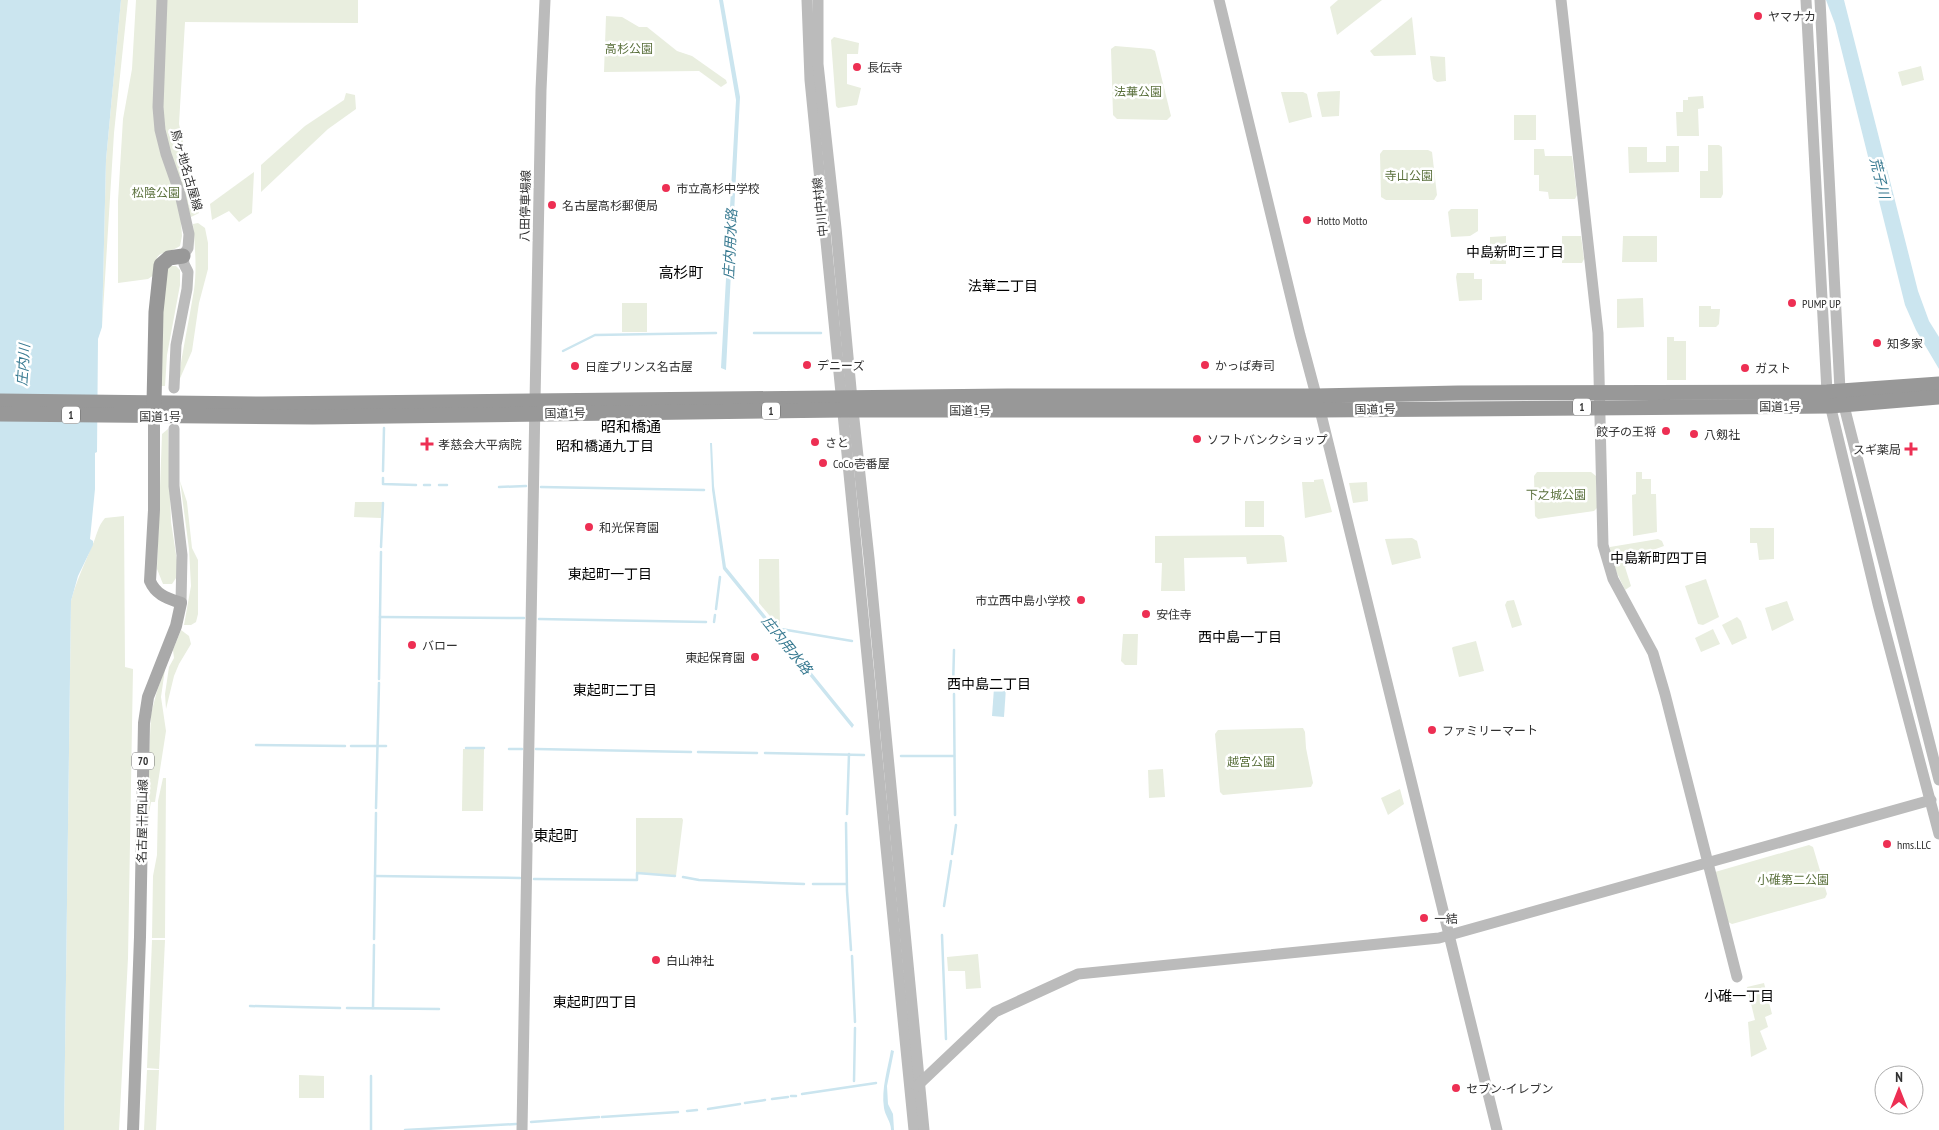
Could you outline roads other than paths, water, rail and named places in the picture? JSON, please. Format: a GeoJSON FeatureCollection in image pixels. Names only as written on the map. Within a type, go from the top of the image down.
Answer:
{"type":"FeatureCollection","features":[{"type":"Feature","properties":{"kind":"highway"},"geometry":{"type":"LineString","coordinates":[[148,410],[161,265],[169,258],[183,256]]}},
{"type":"Feature","properties":{"kind":"highway","name":"国道1号"},"geometry":{"type":"LineString","coordinates":[[0,414],[148,410],[1835,398],[1938,390]]}},
{"type":"Feature","properties":{"kind":"highway","name":"国道1号"},"geometry":{"type":"LineString","coordinates":[[0,401],[148,410]]}},
{"type":"Feature","properties":{"kind":"main road"},"geometry":{"type":"LineString","coordinates":[[148,410],[154,510],[150,581],[155,591],[165,598],[181,603]]}},
{"type":"Feature","properties":{"kind":"main road","name":"名古屋十四山線"},"geometry":{"type":"LineString","coordinates":[[134,1130],[144,723],[148,697],[176,626],[181,603]]}},
{"type":"Feature","properties":{"kind":"street","name":"鳥ヶ地名古屋線"},"geometry":{"type":"LineString","coordinates":[[162,0],[158,107],[160,130],[166,154],[180,194],[190,234],[188,248],[183,256]]}},
{"type":"Feature","properties":{"kind":"street","name":"八田停車場線"},"geometry":{"type":"LineString","coordinates":[[522,1130],[534,407],[541,90],[545,0]]}},
{"type":"Feature","properties":{"kind":"street","name":"中川中村線"},"geometry":{"type":"LineString","coordinates":[[807,0],[809,73],[847,404]]}},
{"type":"Feature","properties":{"kind":"street","name":"中川中村線"},"geometry":{"type":"LineString","coordinates":[[818,0],[818,64],[836,228],[847,404]]}},
{"type":"Feature","properties":{"kind":"street"},"geometry":{"type":"LineString","coordinates":[[1218,0],[1497,1130]]}},
{"type":"Feature","properties":{"kind":"street"},"geometry":{"type":"LineString","coordinates":[[1561,0],[1598,334],[1603,545],[1613,579],[1652,653],[1665,694],[1737,977]]}},
{"type":"Feature","properties":{"kind":"street"},"geometry":{"type":"LineString","coordinates":[[1806,0],[1835,398],[1878,604],[1939,834]]}},
{"type":"Feature","properties":{"kind":"street"},"geometry":{"type":"LineString","coordinates":[[1820,0],[1835,398],[1939,780]]}},
{"type":"Feature","properties":{"kind":"street"},"geometry":{"type":"LineString","coordinates":[[174,388],[176,345],[187,288],[188,272],[183,256]]}},
{"type":"Feature","properties":{"kind":"street"},"geometry":{"type":"LineString","coordinates":[[847,404],[869,558],[924,1130]]}},
{"type":"Feature","properties":{"kind":"street"},"geometry":{"type":"LineString","coordinates":[[847,404],[914,1130]]}},
{"type":"Feature","properties":{"kind":"street"},"geometry":{"type":"LineString","coordinates":[[174,429],[174,486],[182,555],[181,603]]}},
{"type":"Feature","properties":{"kind":"street"},"geometry":{"type":"LineString","coordinates":[[910,1092],[995,1012],[1078,974],[1439,938],[1931,800]]}},
{"type":"Feature","properties":{"kind":"water","name":"庄内川"},"geometry":{"type":"Polygon","coordinates":[[[0,0],[121,0],[106,160],[102,327],[98,339],[97,452],[95,453],[95,489],[90,539],[93,541],[93,545],[78,576],[71,601],[64,1130],[0,1130],[0,0]]]}},
{"type":"Feature","properties":{"kind":"water","name":"庄内用水路"},"geometry":{"type":"Polygon","coordinates":[[[719,0],[723,0],[740,97],[726,370],[721,368],[736,100],[719,0]]]}},
{"type":"Feature","properties":{"kind":"water","name":"荒子川"},"geometry":{"type":"Polygon","coordinates":[[[1826,0],[1844,0],[1918,291],[1929,321],[1939,337],[1939,369],[1916,330],[1905,305],[1835,24],[1826,0]]]}},
{"type":"Feature","properties":{"kind":"water","name":"庄内用水路"},"geometry":{"type":"Polygon","coordinates":[[[710,443],[712,443],[714,486],[726,567],[854,725],[852,728],[723,569],[712,490],[710,443]]]}},
{"type":"Feature","properties":{"kind":"water"},"geometry":{"type":"Polygon","coordinates":[[[994,688],[1006,688],[1004,717],[992,716],[994,688]]]}},
{"type":"Feature","properties":{"kind":"water"},"geometry":{"type":"Polygon","coordinates":[[[891,1050],[894,1051],[887,1086],[888,1104],[893,1114],[894,1130],[891,1130],[883,1101],[891,1050]]]}},
{"type":"Feature","properties":{"kind":"waterway"},"geometry":{"type":"LineString","coordinates":[[563,351],[595,335],[716,333]]}},
{"type":"Feature","properties":{"kind":"waterway"},"geometry":{"type":"LineString","coordinates":[[754,333],[821,333]]}},
{"type":"Feature","properties":{"kind":"waterway"},"geometry":{"type":"LineString","coordinates":[[383,471],[384,428]]}},
{"type":"Feature","properties":{"kind":"waterway"},"geometry":{"type":"LineString","coordinates":[[383,478],[383,484],[416,485]]}},
{"type":"Feature","properties":{"kind":"waterway"},"geometry":{"type":"LineString","coordinates":[[424,485],[430,485]]}},
{"type":"Feature","properties":{"kind":"waterway"},"geometry":{"type":"LineString","coordinates":[[439,485],[447,485]]}},
{"type":"Feature","properties":{"kind":"waterway"},"geometry":{"type":"LineString","coordinates":[[499,487],[526,486]]}},
{"type":"Feature","properties":{"kind":"waterway"},"geometry":{"type":"LineString","coordinates":[[541,487],[704,490]]}},
{"type":"Feature","properties":{"kind":"waterway"},"geometry":{"type":"LineString","coordinates":[[381,547],[383,503]]}},
{"type":"Feature","properties":{"kind":"waterway"},"geometry":{"type":"LineString","coordinates":[[379,679],[381,552]]}},
{"type":"Feature","properties":{"kind":"waterway"},"geometry":{"type":"LineString","coordinates":[[716,609],[720,577]]}},
{"type":"Feature","properties":{"kind":"waterway"},"geometry":{"type":"LineString","coordinates":[[714,622],[715,615]]}},
{"type":"Feature","properties":{"kind":"waterway"},"geometry":{"type":"LineString","coordinates":[[380,617],[524,618]]}},
{"type":"Feature","properties":{"kind":"waterway"},"geometry":{"type":"LineString","coordinates":[[539,619],[706,622]]}},
{"type":"Feature","properties":{"kind":"waterway","name":"庄内用水路"},"geometry":{"type":"LineString","coordinates":[[781,629],[852,641]]}},
{"type":"Feature","properties":{"kind":"waterway"},"geometry":{"type":"LineString","coordinates":[[953,688],[954,650]]}},
{"type":"Feature","properties":{"kind":"waterway"},"geometry":{"type":"LineString","coordinates":[[376,808],[379,683]]}},
{"type":"Feature","properties":{"kind":"waterway"},"geometry":{"type":"LineString","coordinates":[[954,694],[955,815]]}},
{"type":"Feature","properties":{"kind":"waterway"},"geometry":{"type":"LineString","coordinates":[[256,745],[345,746]]}},
{"type":"Feature","properties":{"kind":"waterway"},"geometry":{"type":"LineString","coordinates":[[351,746],[386,746]]}},
{"type":"Feature","properties":{"kind":"waterway"},"geometry":{"type":"LineString","coordinates":[[466,748],[484,748]]}},
{"type":"Feature","properties":{"kind":"waterway"},"geometry":{"type":"LineString","coordinates":[[509,749],[522,749]]}},
{"type":"Feature","properties":{"kind":"waterway"},"geometry":{"type":"LineString","coordinates":[[536,749],[691,752]]}},
{"type":"Feature","properties":{"kind":"waterway"},"geometry":{"type":"LineString","coordinates":[[698,752],[757,753]]}},
{"type":"Feature","properties":{"kind":"waterway"},"geometry":{"type":"LineString","coordinates":[[765,753],[864,755]]}},
{"type":"Feature","properties":{"kind":"waterway"},"geometry":{"type":"LineString","coordinates":[[847,814],[849,754]]}},
{"type":"Feature","properties":{"kind":"waterway"},"geometry":{"type":"LineString","coordinates":[[901,756],[954,756]]}},
{"type":"Feature","properties":{"kind":"waterway"},"geometry":{"type":"LineString","coordinates":[[374,939],[376,813]]}},
{"type":"Feature","properties":{"kind":"waterway"},"geometry":{"type":"LineString","coordinates":[[846,823],[847,891],[851,950]]}},
{"type":"Feature","properties":{"kind":"waterway"},"geometry":{"type":"LineString","coordinates":[[952,854],[956,825]]}},
{"type":"Feature","properties":{"kind":"waterway"},"geometry":{"type":"LineString","coordinates":[[944,906],[951,861]]}},
{"type":"Feature","properties":{"kind":"waterway"},"geometry":{"type":"LineString","coordinates":[[534,879],[637,880],[637,873],[675,876]]}},
{"type":"Feature","properties":{"kind":"waterway"},"geometry":{"type":"LineString","coordinates":[[375,876],[520,878]]}},
{"type":"Feature","properties":{"kind":"waterway"},"geometry":{"type":"LineString","coordinates":[[683,877],[699,880],[804,884]]}},
{"type":"Feature","properties":{"kind":"waterway"},"geometry":{"type":"LineString","coordinates":[[813,884],[846,884]]}},
{"type":"Feature","properties":{"kind":"waterway"},"geometry":{"type":"LineString","coordinates":[[942,935],[946,1039]]}},
{"type":"Feature","properties":{"kind":"waterway"},"geometry":{"type":"LineString","coordinates":[[373,1008],[374,945]]}},
{"type":"Feature","properties":{"kind":"waterway"},"geometry":{"type":"LineString","coordinates":[[852,956],[855,1022]]}},
{"type":"Feature","properties":{"kind":"waterway"},"geometry":{"type":"LineString","coordinates":[[250,1006],[340,1008]]}},
{"type":"Feature","properties":{"kind":"waterway"},"geometry":{"type":"LineString","coordinates":[[347,1008],[439,1009]]}},
{"type":"Feature","properties":{"kind":"waterway"},"geometry":{"type":"LineString","coordinates":[[854,1081],[855,1028]]}},
{"type":"Feature","properties":{"kind":"waterway"},"geometry":{"type":"LineString","coordinates":[[371,1076],[371,1130]]}},
{"type":"Feature","properties":{"kind":"waterway"},"geometry":{"type":"LineString","coordinates":[[802,1094],[876,1083]]}},
{"type":"Feature","properties":{"kind":"waterway"},"geometry":{"type":"LineString","coordinates":[[791,1096],[796,1096]]}},
{"type":"Feature","properties":{"kind":"waterway"},"geometry":{"type":"LineString","coordinates":[[772,1099],[788,1097]]}},
{"type":"Feature","properties":{"kind":"waterway"},"geometry":{"type":"LineString","coordinates":[[745,1103],[765,1100]]}},
{"type":"Feature","properties":{"kind":"waterway"},"geometry":{"type":"LineString","coordinates":[[708,1109],[740,1104]]}},
{"type":"Feature","properties":{"kind":"waterway"},"geometry":{"type":"LineString","coordinates":[[687,1111],[697,1110]]}},
{"type":"Feature","properties":{"kind":"waterway"},"geometry":{"type":"LineString","coordinates":[[602,1117],[678,1112]]}},
{"type":"Feature","properties":{"kind":"waterway"},"geometry":{"type":"LineString","coordinates":[[531,1122],[599,1117]]}},
{"type":"Feature","properties":{"kind":"waterway"},"geometry":{"type":"LineString","coordinates":[[405,1130],[516,1124]]}},
{"type":"Feature","properties":{"kind":"place","name":"ヤマナカ"},"geometry":{"type":"Point","coordinates":[1758,16]}},
{"type":"Feature","properties":{"kind":"place","name":"長伝寺"},"geometry":{"type":"Point","coordinates":[857,67]}},
{"type":"Feature","properties":{"kind":"place","name":"市立高杉中学校"},"geometry":{"type":"Point","coordinates":[666,188]}},
{"type":"Feature","properties":{"kind":"place","name":"名古屋高杉郵便局"},"geometry":{"type":"Point","coordinates":[552,205]}},
{"type":"Feature","properties":{"kind":"place","name":"Hotto Motto"},"geometry":{"type":"Point","coordinates":[1307,220]}},
{"type":"Feature","properties":{"kind":"place","name":"PUMP UP"},"geometry":{"type":"Point","coordinates":[1792,303]}},
{"type":"Feature","properties":{"kind":"place","name":"知多家"},"geometry":{"type":"Point","coordinates":[1877,343]}},
{"type":"Feature","properties":{"kind":"place","name":"デニーズ"},"geometry":{"type":"Point","coordinates":[807,365]}},
{"type":"Feature","properties":{"kind":"place","name":"かっぱ寿司"},"geometry":{"type":"Point","coordinates":[1205,365]}},
{"type":"Feature","properties":{"kind":"place","name":"日産プリンス名古屋"},"geometry":{"type":"Point","coordinates":[575,366]}},
{"type":"Feature","properties":{"kind":"place","name":"ガスト"},"geometry":{"type":"Point","coordinates":[1745,368]}},
{"type":"Feature","properties":{"kind":"place","name":"餃子の王将"},"geometry":{"type":"Point","coordinates":[1666,431]}},
{"type":"Feature","properties":{"kind":"place","name":"八剱社"},"geometry":{"type":"Point","coordinates":[1694,434]}},
{"type":"Feature","properties":{"kind":"place","name":"ソフトバンクショップ"},"geometry":{"type":"Point","coordinates":[1197,439]}},
{"type":"Feature","properties":{"kind":"place","name":"さと"},"geometry":{"type":"Point","coordinates":[815,442]}},
{"type":"Feature","properties":{"kind":"place","name":"孝慈会大平病院"},"geometry":{"type":"Point","coordinates":[427,444]}},
{"type":"Feature","properties":{"kind":"place","name":"スギ薬局"},"geometry":{"type":"Point","coordinates":[1911,449]}},
{"type":"Feature","properties":{"kind":"place","name":"CoCo壱番屋"},"geometry":{"type":"Point","coordinates":[823,463]}},
{"type":"Feature","properties":{"kind":"place","name":"和光保育園"},"geometry":{"type":"Point","coordinates":[589,527]}},
{"type":"Feature","properties":{"kind":"place","name":"市立西中島小学校"},"geometry":{"type":"Point","coordinates":[1081,600]}},
{"type":"Feature","properties":{"kind":"place","name":"安住寺"},"geometry":{"type":"Point","coordinates":[1146,614]}},
{"type":"Feature","properties":{"kind":"place","name":"バロー"},"geometry":{"type":"Point","coordinates":[412,645]}},
{"type":"Feature","properties":{"kind":"place","name":"東起保育園"},"geometry":{"type":"Point","coordinates":[755,657]}},
{"type":"Feature","properties":{"kind":"place","name":"ファミリーマート"},"geometry":{"type":"Point","coordinates":[1432,730]}},
{"type":"Feature","properties":{"kind":"place","name":"hms.LLC"},"geometry":{"type":"Point","coordinates":[1887,844]}},
{"type":"Feature","properties":{"kind":"place","name":"一結"},"geometry":{"type":"Point","coordinates":[1424,918]}},
{"type":"Feature","properties":{"kind":"place","name":"白山神社"},"geometry":{"type":"Point","coordinates":[656,960]}},
{"type":"Feature","properties":{"kind":"place","name":"セブン-イレブン"},"geometry":{"type":"Point","coordinates":[1456,1088]}},
{"type":"Feature","properties":{"kind":"district","name":"中島新町三丁目"},"geometry":{"type":"Point","coordinates":[1515,252]}},
{"type":"Feature","properties":{"kind":"district","name":"高杉町"},"geometry":{"type":"Point","coordinates":[681,272]}},
{"type":"Feature","properties":{"kind":"district","name":"法華二丁目"},"geometry":{"type":"Point","coordinates":[1003,286]}},
{"type":"Feature","properties":{"kind":"district","name":"昭和橋通"},"geometry":{"type":"Point","coordinates":[631,426]}},
{"type":"Feature","properties":{"kind":"district","name":"昭和橋通九丁目"},"geometry":{"type":"Point","coordinates":[605,446]}},
{"type":"Feature","properties":{"kind":"district","name":"中島新町四丁目"},"geometry":{"type":"Point","coordinates":[1659,558]}},
{"type":"Feature","properties":{"kind":"district","name":"東起町一丁目"},"geometry":{"type":"Point","coordinates":[610,574]}},
{"type":"Feature","properties":{"kind":"district","name":"西中島一丁目"},"geometry":{"type":"Point","coordinates":[1240,637]}},
{"type":"Feature","properties":{"kind":"district","name":"西中島二丁目"},"geometry":{"type":"Point","coordinates":[989,684]}},
{"type":"Feature","properties":{"kind":"district","name":"東起町二丁目"},"geometry":{"type":"Point","coordinates":[615,690]}},
{"type":"Feature","properties":{"kind":"district","name":"東起町"},"geometry":{"type":"Point","coordinates":[556,835]}},
{"type":"Feature","properties":{"kind":"district","name":"小碓一丁目"},"geometry":{"type":"Point","coordinates":[1739,996]}},
{"type":"Feature","properties":{"kind":"district","name":"東起町四丁目"},"geometry":{"type":"Point","coordinates":[595,1002]}},
{"type":"Feature","properties":{"kind":"park label","name":"高杉公園"},"geometry":{"type":"Point","coordinates":[629,48]}},
{"type":"Feature","properties":{"kind":"park label","name":"法華公園"},"geometry":{"type":"Point","coordinates":[1138,91]}},
{"type":"Feature","properties":{"kind":"park label","name":"寺山公園"},"geometry":{"type":"Point","coordinates":[1409,175]}},
{"type":"Feature","properties":{"kind":"park label","name":"松陰公園"},"geometry":{"type":"Point","coordinates":[156,192]}},
{"type":"Feature","properties":{"kind":"park label","name":"下之城公園"},"geometry":{"type":"Point","coordinates":[1556,494]}},
{"type":"Feature","properties":{"kind":"park label","name":"越宮公園"},"geometry":{"type":"Point","coordinates":[1251,761]}},
{"type":"Feature","properties":{"kind":"park label","name":"小碓第二公園"},"geometry":{"type":"Point","coordinates":[1793,879]}}]}
